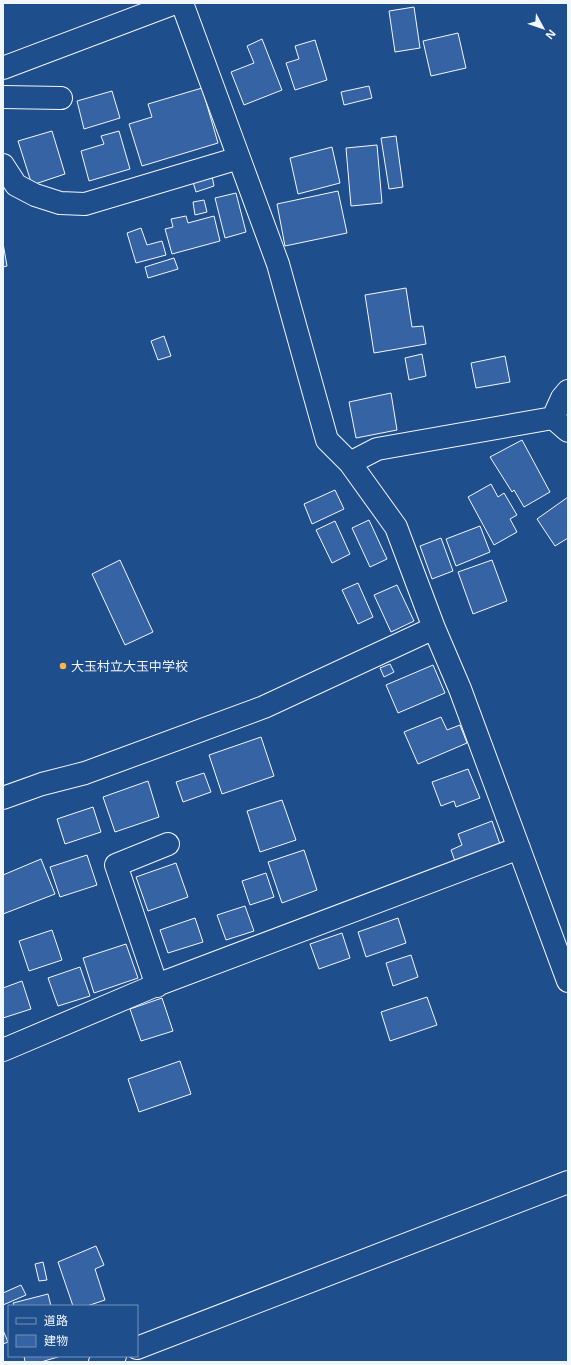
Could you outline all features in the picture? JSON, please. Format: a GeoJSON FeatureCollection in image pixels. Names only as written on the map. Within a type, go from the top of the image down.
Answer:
{"type":"FeatureCollection","features":[{"type":"Feature","properties":{"kind":"street"},"geometry":{"type":"LineString","coordinates":[[3,68],[175,3]]}},
{"type":"Feature","properties":{"kind":"street"},"geometry":{"type":"LineString","coordinates":[[182,3],[278,264],[327,440],[350,463],[396,527],[434,628],[460,689],[568,981]]}},
{"type":"Feature","properties":{"kind":"street"},"geometry":{"type":"LineString","coordinates":[[3,97],[61,98]]}},
{"type":"Feature","properties":{"kind":"street"},"geometry":{"type":"LineString","coordinates":[[3,165],[16,185],[35,195],[60,204],[85,204],[239,158]]}},
{"type":"Feature","properties":{"kind":"street"},"geometry":{"type":"LineString","coordinates":[[350,463],[377,449],[560,425],[562,398],[568,391]]}},
{"type":"Feature","properties":{"kind":"street"},"geometry":{"type":"LineString","coordinates":[[3,798],[42,784],[85,773],[264,707],[434,628]]}},
{"type":"Feature","properties":{"kind":"street"},"geometry":{"type":"LineString","coordinates":[[157,986],[116,865],[168,844]]}},
{"type":"Feature","properties":{"kind":"street"},"geometry":{"type":"LineString","coordinates":[[3,1050],[157,986],[520,848]]}},
{"type":"Feature","properties":{"kind":"street"},"geometry":{"type":"LineString","coordinates":[[138,1348],[568,1182]]}},
{"type":"Feature","properties":{"kind":"street"},"geometry":{"type":"LineString","coordinates":[[100,1362],[112,1357]]}},
{"type":"Feature","properties":{"kind":"building"},"geometry":{"type":"Polygon","coordinates":[[[414,7],[420,48],[395,52],[389,11],[414,7]]]}},
{"type":"Feature","properties":{"kind":"building"},"geometry":{"type":"Polygon","coordinates":[[[458,33],[466,68],[431,76],[423,41],[458,33]]]}},
{"type":"Feature","properties":{"kind":"building"},"geometry":{"type":"Polygon","coordinates":[[[262,39],[282,90],[244,105],[231,72],[254,63],[247,46],[262,39]]]}},
{"type":"Feature","properties":{"kind":"building"},"geometry":{"type":"Polygon","coordinates":[[[315,40],[327,80],[295,90],[286,63],[299,59],[295,46],[315,40]]]}},
{"type":"Feature","properties":{"kind":"building"},"geometry":{"type":"Polygon","coordinates":[[[369,86],[372,98],[344,105],[341,92],[369,86]]]}},
{"type":"Feature","properties":{"kind":"building"},"geometry":{"type":"Polygon","coordinates":[[[202,88],[218,143],[142,166],[129,124],[152,117],[148,104],[202,88]]]}},
{"type":"Feature","properties":{"kind":"building"},"geometry":{"type":"Polygon","coordinates":[[[112,91],[120,118],[84,129],[77,101],[112,91]]]}},
{"type":"Feature","properties":{"kind":"building"},"geometry":{"type":"Polygon","coordinates":[[[52,131],[65,174],[32,185],[18,141],[52,131]]]}},
{"type":"Feature","properties":{"kind":"building"},"geometry":{"type":"Polygon","coordinates":[[[119,131],[130,169],[89,181],[81,151],[104,144],[101,136],[119,131]]]}},
{"type":"Feature","properties":{"kind":"building"},"geometry":{"type":"Polygon","coordinates":[[[396,136],[403,187],[389,189],[381,138],[396,136]]]}},
{"type":"Feature","properties":{"kind":"building"},"geometry":{"type":"Polygon","coordinates":[[[377,145],[382,203],[351,206],[346,148],[377,145]]]}},
{"type":"Feature","properties":{"kind":"building"},"geometry":{"type":"Polygon","coordinates":[[[332,147],[340,183],[298,194],[290,158],[332,147]]]}},
{"type":"Feature","properties":{"kind":"building"},"geometry":{"type":"Polygon","coordinates":[[[212,176],[214,186],[196,192],[193,182],[212,176]]]}},
{"type":"Feature","properties":{"kind":"building"},"geometry":{"type":"Polygon","coordinates":[[[338,191],[347,233],[285,246],[277,204],[338,191]]]}},
{"type":"Feature","properties":{"kind":"building"},"geometry":{"type":"Polygon","coordinates":[[[236,193],[246,232],[225,238],[215,198],[236,193]]]}},
{"type":"Feature","properties":{"kind":"building"},"geometry":{"type":"Polygon","coordinates":[[[204,200],[207,212],[195,215],[193,202],[204,200]]]}},
{"type":"Feature","properties":{"kind":"building"},"geometry":{"type":"Polygon","coordinates":[[[186,216],[188,223],[214,216],[220,241],[172,254],[165,229],[173,227],[171,219],[186,216]]]}},
{"type":"Feature","properties":{"kind":"building"},"geometry":{"type":"Polygon","coordinates":[[[141,228],[147,245],[162,241],[166,255],[136,263],[127,233],[141,228]]]}},
{"type":"Feature","properties":{"kind":"building"},"geometry":{"type":"Polygon","coordinates":[[[3,243],[7,266],[3,267],[3,243]]]}},
{"type":"Feature","properties":{"kind":"building"},"geometry":{"type":"Polygon","coordinates":[[[174,258],[178,269],[148,278],[145,267],[174,258]]]}},
{"type":"Feature","properties":{"kind":"building"},"geometry":{"type":"Polygon","coordinates":[[[406,288],[412,327],[423,326],[426,344],[374,353],[365,295],[406,288]]]}},
{"type":"Feature","properties":{"kind":"building"},"geometry":{"type":"Polygon","coordinates":[[[164,336],[171,356],[158,360],[151,341],[164,336]]]}},
{"type":"Feature","properties":{"kind":"building"},"geometry":{"type":"Polygon","coordinates":[[[422,354],[426,376],[409,380],[405,358],[422,354]]]}},
{"type":"Feature","properties":{"kind":"building"},"geometry":{"type":"Polygon","coordinates":[[[505,356],[510,382],[476,388],[471,363],[505,356]]]}},
{"type":"Feature","properties":{"kind":"building"},"geometry":{"type":"Polygon","coordinates":[[[391,393],[397,430],[356,438],[349,402],[391,393]]]}},
{"type":"Feature","properties":{"kind":"building"},"geometry":{"type":"Polygon","coordinates":[[[522,440],[550,492],[524,507],[514,490],[512,492],[490,457],[522,440]]]}},
{"type":"Feature","properties":{"kind":"building"},"geometry":{"type":"Polygon","coordinates":[[[491,484],[498,497],[504,493],[517,515],[510,519],[517,532],[494,545],[468,497],[491,484]]]}},
{"type":"Feature","properties":{"kind":"building"},"geometry":{"type":"Polygon","coordinates":[[[335,490],[344,509],[312,524],[304,504],[335,490]]]}},
{"type":"Feature","properties":{"kind":"building"},"geometry":{"type":"Polygon","coordinates":[[[568,497],[568,538],[555,546],[537,519],[568,497]]]}},
{"type":"Feature","properties":{"kind":"building"},"geometry":{"type":"Polygon","coordinates":[[[369,520],[387,559],[370,567],[352,528],[369,520]]]}},
{"type":"Feature","properties":{"kind":"building"},"geometry":{"type":"Polygon","coordinates":[[[335,521],[350,554],[332,563],[316,530],[335,521]]]}},
{"type":"Feature","properties":{"kind":"building"},"geometry":{"type":"Polygon","coordinates":[[[480,526],[490,552],[456,566],[446,539],[480,526]]]}},
{"type":"Feature","properties":{"kind":"building"},"geometry":{"type":"Polygon","coordinates":[[[441,538],[453,571],[432,579],[420,546],[441,538]]]}},
{"type":"Feature","properties":{"kind":"building"},"geometry":{"type":"Polygon","coordinates":[[[120,560],[153,632],[125,645],[92,574],[120,560]]]}},
{"type":"Feature","properties":{"kind":"building"},"geometry":{"type":"Polygon","coordinates":[[[492,560],[507,601],[473,614],[458,572],[492,560]]]}},
{"type":"Feature","properties":{"kind":"building"},"geometry":{"type":"Polygon","coordinates":[[[358,583],[373,617],[358,624],[342,590],[358,583]]]}},
{"type":"Feature","properties":{"kind":"building"},"geometry":{"type":"Polygon","coordinates":[[[397,585],[414,621],[391,632],[374,595],[397,585]]]}},
{"type":"Feature","properties":{"kind":"building"},"geometry":{"type":"Polygon","coordinates":[[[390,664],[394,672],[384,677],[380,668],[390,664]]]}},
{"type":"Feature","properties":{"kind":"building"},"geometry":{"type":"Polygon","coordinates":[[[433,665],[445,693],[398,713],[386,685],[433,665]]]}},
{"type":"Feature","properties":{"kind":"building"},"geometry":{"type":"Polygon","coordinates":[[[441,717],[447,730],[460,725],[467,743],[418,764],[404,732],[441,717]]]}},
{"type":"Feature","properties":{"kind":"building"},"geometry":{"type":"Polygon","coordinates":[[[261,737],[274,776],[222,794],[209,755],[261,737]]]}},
{"type":"Feature","properties":{"kind":"building"},"geometry":{"type":"Polygon","coordinates":[[[468,769],[480,798],[456,807],[454,801],[441,806],[432,782],[468,769]]]}},
{"type":"Feature","properties":{"kind":"building"},"geometry":{"type":"Polygon","coordinates":[[[204,773],[211,792],[183,802],[176,782],[204,773]]]}},
{"type":"Feature","properties":{"kind":"building"},"geometry":{"type":"Polygon","coordinates":[[[148,781],[159,817],[115,832],[103,797],[148,781]]]}},
{"type":"Feature","properties":{"kind":"building"},"geometry":{"type":"Polygon","coordinates":[[[282,800],[296,840],[260,852],[247,811],[282,800]]]}},
{"type":"Feature","properties":{"kind":"building"},"geometry":{"type":"Polygon","coordinates":[[[93,807],[101,832],[65,844],[57,819],[93,807]]]}},
{"type":"Feature","properties":{"kind":"building"},"geometry":{"type":"Polygon","coordinates":[[[492,821],[501,847],[456,864],[451,850],[462,845],[458,834],[492,821]]]}},
{"type":"Feature","properties":{"kind":"building"},"geometry":{"type":"Polygon","coordinates":[[[304,850],[317,890],[282,903],[268,862],[304,850]]]}},
{"type":"Feature","properties":{"kind":"building"},"geometry":{"type":"Polygon","coordinates":[[[87,855],[97,885],[60,897],[50,867],[87,855]]]}},
{"type":"Feature","properties":{"kind":"building"},"geometry":{"type":"Polygon","coordinates":[[[41,859],[55,894],[3,914],[3,875],[41,859]]]}},
{"type":"Feature","properties":{"kind":"building"},"geometry":{"type":"Polygon","coordinates":[[[176,863],[188,897],[148,911],[136,877],[176,863]]]}},
{"type":"Feature","properties":{"kind":"building"},"geometry":{"type":"Polygon","coordinates":[[[266,873],[274,897],[250,905],[242,881],[266,873]]]}},
{"type":"Feature","properties":{"kind":"building"},"geometry":{"type":"Polygon","coordinates":[[[245,906],[254,931],[226,940],[217,915],[245,906]]]}},
{"type":"Feature","properties":{"kind":"building"},"geometry":{"type":"Polygon","coordinates":[[[195,918],[203,942],[168,953],[160,930],[195,918]]]}},
{"type":"Feature","properties":{"kind":"building"},"geometry":{"type":"Polygon","coordinates":[[[398,918],[406,943],[366,957],[358,932],[398,918]]]}},
{"type":"Feature","properties":{"kind":"building"},"geometry":{"type":"Polygon","coordinates":[[[52,930],[62,960],[29,971],[19,941],[52,930]]]}},
{"type":"Feature","properties":{"kind":"building"},"geometry":{"type":"Polygon","coordinates":[[[342,933],[350,958],[319,969],[310,944],[342,933]]]}},
{"type":"Feature","properties":{"kind":"building"},"geometry":{"type":"Polygon","coordinates":[[[126,944],[138,978],[94,993],[83,958],[126,944]]]}},
{"type":"Feature","properties":{"kind":"building"},"geometry":{"type":"Polygon","coordinates":[[[411,955],[418,977],[393,986],[386,963],[411,955]]]}},
{"type":"Feature","properties":{"kind":"building"},"geometry":{"type":"Polygon","coordinates":[[[80,967],[90,996],[58,1006],[48,978],[80,967]]]}},
{"type":"Feature","properties":{"kind":"building"},"geometry":{"type":"Polygon","coordinates":[[[22,981],[31,1009],[3,1018],[3,988],[22,981]]]}},
{"type":"Feature","properties":{"kind":"building"},"geometry":{"type":"Polygon","coordinates":[[[427,997],[437,1025],[390,1041],[381,1012],[427,997]]]}},
{"type":"Feature","properties":{"kind":"building"},"geometry":{"type":"Polygon","coordinates":[[[162,998],[173,1031],[141,1041],[130,1009],[162,998]]]}},
{"type":"Feature","properties":{"kind":"building"},"geometry":{"type":"Polygon","coordinates":[[[180,1061],[191,1094],[139,1112],[128,1079],[180,1061]]]}},
{"type":"Feature","properties":{"kind":"building"},"geometry":{"type":"Polygon","coordinates":[[[96,1246],[104,1265],[95,1269],[105,1300],[90,1305],[73,1305],[58,1262],[96,1246]]]}},
{"type":"Feature","properties":{"kind":"building"},"geometry":{"type":"Polygon","coordinates":[[[43,1262],[47,1280],[39,1281],[35,1264],[43,1262]]]}},
{"type":"Feature","properties":{"kind":"building"},"geometry":{"type":"Polygon","coordinates":[[[21,1285],[26,1295],[3,1305],[3,1293],[21,1285]]]}},
{"type":"Feature","properties":{"kind":"building"},"geometry":{"type":"Polygon","coordinates":[[[48,1294],[51,1305],[14,1305],[13,1303],[48,1294]]]}},
{"type":"Feature","properties":{"kind":"building"},"geometry":{"type":"Polygon","coordinates":[[[3,1330],[8,1342],[3,1344],[3,1330]]]}},
{"type":"Feature","properties":{"kind":"building"},"geometry":{"type":"Polygon","coordinates":[[[24,1357],[58,1357],[41,1362],[25,1362],[24,1357]]]}},
{"type":"Feature","properties":{"kind":"place","name":"大玉村立大玉中学校"},"geometry":{"type":"Point","coordinates":[63,666]}}]}
